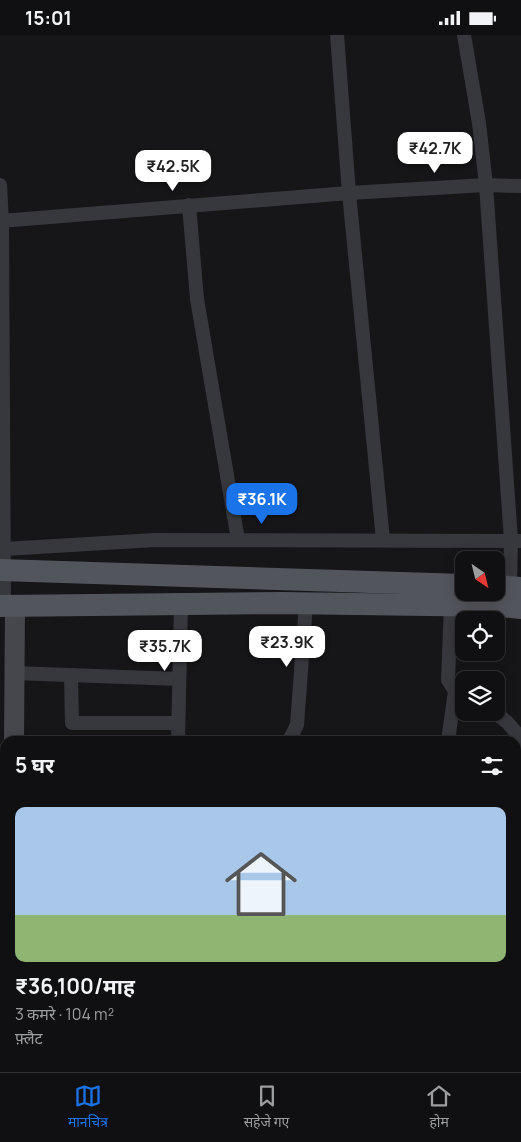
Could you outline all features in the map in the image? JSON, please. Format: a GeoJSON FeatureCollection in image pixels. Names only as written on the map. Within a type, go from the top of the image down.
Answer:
{"type":"FeatureCollection","features":[{"type":"Feature","properties":{"kind":"main road"},"geometry":{"type":"LineString","coordinates":[[3,563],[455,585]]}},
{"type":"Feature","properties":{"kind":"main road"},"geometry":{"type":"LineString","coordinates":[[6,606],[306,603],[502,606],[521,608]]}},
{"type":"Feature","properties":{"kind":"street"},"geometry":{"type":"LineString","coordinates":[[337,35],[383,540]]}},
{"type":"Feature","properties":{"kind":"street"},"geometry":{"type":"LineString","coordinates":[[464,35],[479,123],[486,185],[516,540],[509,587]]}},
{"type":"Feature","properties":{"kind":"street"},"geometry":{"type":"LineString","coordinates":[[0,185],[3,563],[14,673],[14,736]]}},
{"type":"Feature","properties":{"kind":"street"},"geometry":{"type":"LineString","coordinates":[[1,221],[350,193],[486,185],[521,186]]}},
{"type":"Feature","properties":{"kind":"street"},"geometry":{"type":"LineString","coordinates":[[189,205],[197,299],[238,540]]}},
{"type":"Feature","properties":{"kind":"street"},"geometry":{"type":"LineString","coordinates":[[3,563],[155,540],[516,540]]}},
{"type":"Feature","properties":{"kind":"street"},"geometry":{"type":"LineString","coordinates":[[292,736],[297,725],[306,603]]}},
{"type":"Feature","properties":{"kind":"street"},"geometry":{"type":"LineString","coordinates":[[178,736],[181,604]]}},
{"type":"Feature","properties":{"kind":"street"},"geometry":{"type":"LineString","coordinates":[[450,605],[448,680],[455,688]]}},
{"type":"Feature","properties":{"kind":"street"},"geometry":{"type":"LineString","coordinates":[[14,673],[179,679]]}},
{"type":"Feature","properties":{"kind":"street"},"geometry":{"type":"LineString","coordinates":[[71,675],[72,723],[178,723]]}},
{"type":"Feature","properties":{"kind":"street"},"geometry":{"type":"LineString","coordinates":[[449,736],[455,710]]}},
{"type":"Feature","properties":{"kind":"street"},"geometry":{"type":"LineString","coordinates":[[505,720],[519,736]]}}]}
